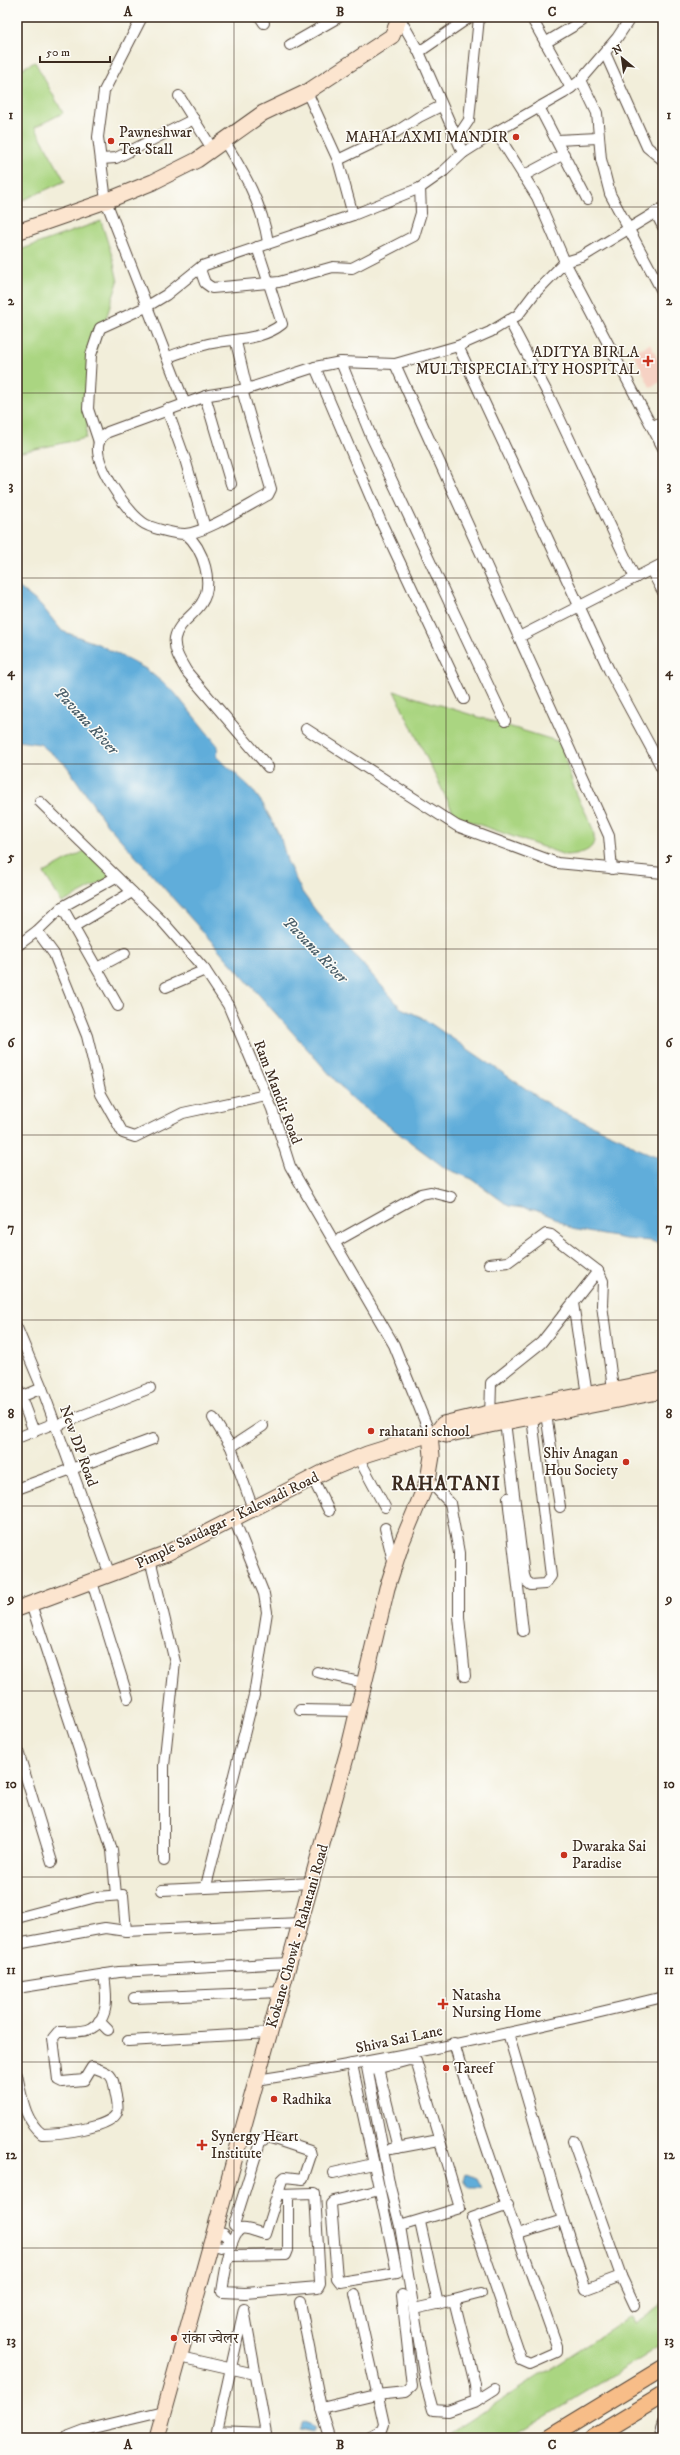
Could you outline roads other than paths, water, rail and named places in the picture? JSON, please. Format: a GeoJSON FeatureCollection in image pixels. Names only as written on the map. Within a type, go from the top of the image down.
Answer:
{"type":"FeatureCollection","features":[{"type":"Feature","properties":{"kind":"main road"},"geometry":{"type":"LineString","coordinates":[[548,2438],[663,2368]]}},
{"type":"Feature","properties":{"kind":"main road"},"geometry":{"type":"LineString","coordinates":[[592,2438],[663,2395]]}},
{"type":"Feature","properties":{"kind":"street"},"geometry":{"type":"LineString","coordinates":[[142,17],[104,91],[98,137],[100,159],[106,202],[146,307],[168,357],[185,404]]}},
{"type":"Feature","properties":{"kind":"street"},"geometry":{"type":"LineString","coordinates":[[290,45],[339,17]]}},
{"type":"Feature","properties":{"kind":"street"},"geometry":{"type":"LineString","coordinates":[[419,52],[470,17]]}},
{"type":"Feature","properties":{"kind":"street"},"geometry":{"type":"LineString","coordinates":[[457,138],[469,120],[479,17]]}},
{"type":"Feature","properties":{"kind":"street"},"geometry":{"type":"LineString","coordinates":[[531,17],[571,88]]}},
{"type":"Feature","properties":{"kind":"street"},"geometry":{"type":"LineString","coordinates":[[236,342],[245,389],[271,492],[205,528],[186,534],[154,528],[142,522],[127,505],[109,479],[98,456],[99,442],[88,409],[91,355],[100,328],[146,307],[166,295],[202,266],[268,242],[352,215],[420,188],[444,171],[463,153],[571,88],[581,80],[604,53],[630,17]]}},
{"type":"Feature","properties":{"kind":"street"},"geometry":{"type":"LineString","coordinates":[[400,18],[419,52],[441,106],[463,153]]}},
{"type":"Feature","properties":{"kind":"street"},"geometry":{"type":"LineString","coordinates":[[17,232],[106,202],[153,182],[219,146],[263,113],[307,92],[392,36],[400,18]]}},
{"type":"Feature","properties":{"kind":"street"},"geometry":{"type":"LineString","coordinates":[[546,43],[582,20]]}},
{"type":"Feature","properties":{"kind":"street"},"geometry":{"type":"LineString","coordinates":[[604,53],[647,147],[663,160]]}},
{"type":"Feature","properties":{"kind":"street"},"geometry":{"type":"LineString","coordinates":[[581,80],[597,113],[601,159],[610,194],[663,293]]}},
{"type":"Feature","properties":{"kind":"street"},"geometry":{"type":"LineString","coordinates":[[307,92],[338,160],[352,215]]}},
{"type":"Feature","properties":{"kind":"street"},"geometry":{"type":"LineString","coordinates":[[179,96],[194,119],[219,146],[253,189],[261,208],[268,242]]}},
{"type":"Feature","properties":{"kind":"street"},"geometry":{"type":"LineString","coordinates":[[338,160],[396,132],[419,117],[441,106]]}},
{"type":"Feature","properties":{"kind":"street"},"geometry":{"type":"LineString","coordinates":[[539,107],[587,200]]}},
{"type":"Feature","properties":{"kind":"street"},"geometry":{"type":"LineString","coordinates":[[100,159],[116,158],[194,119]]}},
{"type":"Feature","properties":{"kind":"street"},"geometry":{"type":"LineString","coordinates":[[496,132],[537,197],[565,262],[663,448]]}},
{"type":"Feature","properties":{"kind":"street"},"geometry":{"type":"LineString","coordinates":[[557,140],[598,138]]}},
{"type":"Feature","properties":{"kind":"street"},"geometry":{"type":"LineString","coordinates":[[523,176],[564,154]]}},
{"type":"Feature","properties":{"kind":"street"},"geometry":{"type":"LineString","coordinates":[[202,266],[203,279],[208,287],[269,283],[333,267],[352,268],[414,236],[421,213],[420,188]]}},
{"type":"Feature","properties":{"kind":"street"},"geometry":{"type":"LineString","coordinates":[[99,442],[108,432],[205,396],[245,389],[315,368],[341,362],[395,364],[458,346],[490,332],[518,316],[534,294],[565,262],[582,257],[628,227],[659,210],[663,227]]}},
{"type":"Feature","properties":{"kind":"street"},"geometry":{"type":"LineString","coordinates":[[168,357],[205,344],[236,342],[275,330],[282,324],[257,247]]}},
{"type":"Feature","properties":{"kind":"street"},"geometry":{"type":"LineString","coordinates":[[509,320],[549,396],[635,578]]}},
{"type":"Feature","properties":{"kind":"street"},"geometry":{"type":"LineString","coordinates":[[458,346],[609,670],[663,770]]}},
{"type":"Feature","properties":{"kind":"street"},"geometry":{"type":"LineString","coordinates":[[341,362],[372,436],[506,721]]}},
{"type":"Feature","properties":{"kind":"street"},"geometry":{"type":"LineString","coordinates":[[395,364],[609,836],[612,869]]}},
{"type":"Feature","properties":{"kind":"street"},"geometry":{"type":"LineString","coordinates":[[315,368],[382,524],[464,699]]}},
{"type":"Feature","properties":{"kind":"street"},"geometry":{"type":"LineString","coordinates":[[205,396],[231,484]]}},
{"type":"Feature","properties":{"kind":"street"},"geometry":{"type":"LineString","coordinates":[[167,409],[185,459],[205,528]]}},
{"type":"Feature","properties":{"kind":"street"},"geometry":{"type":"LineString","coordinates":[[652,427],[663,421]]}},
{"type":"Feature","properties":{"kind":"street"},"geometry":{"type":"LineString","coordinates":[[186,534],[193,542],[202,561],[207,585],[201,605],[177,631],[175,640],[178,656],[187,672],[268,767]]}},
{"type":"Feature","properties":{"kind":"street"},"geometry":{"type":"LineString","coordinates":[[519,637],[578,605],[656,568],[663,592]]}},
{"type":"Feature","properties":{"kind":"street"},"geometry":{"type":"LineString","coordinates":[[306,729],[457,826],[557,863],[663,873]]}},
{"type":"Feature","properties":{"kind":"street","name":"Ram Mandir Road"},"geometry":{"type":"LineString","coordinates":[[40,802],[163,922],[205,970],[228,1004],[272,1109],[290,1166],[394,1344],[433,1433]]}},
{"type":"Feature","properties":{"kind":"street"},"geometry":{"type":"LineString","coordinates":[[17,946],[37,931],[62,907],[116,877]]}},
{"type":"Feature","properties":{"kind":"street"},"geometry":{"type":"LineString","coordinates":[[73,927],[132,892]]}},
{"type":"Feature","properties":{"kind":"street"},"geometry":{"type":"LineString","coordinates":[[62,907],[118,1006]]}},
{"type":"Feature","properties":{"kind":"street"},"geometry":{"type":"LineString","coordinates":[[37,931],[54,954],[87,1036],[101,1094],[123,1134],[134,1137],[182,1113],[266,1095]]}},
{"type":"Feature","properties":{"kind":"street"},"geometry":{"type":"LineString","coordinates":[[97,968],[125,953]]}},
{"type":"Feature","properties":{"kind":"street"},"geometry":{"type":"LineString","coordinates":[[166,987],[205,970]]}},
{"type":"Feature","properties":{"kind":"street"},"geometry":{"type":"LineString","coordinates":[[335,1242],[421,1194],[431,1192],[451,1197]]}},
{"type":"Feature","properties":{"kind":"street"},"geometry":{"type":"LineString","coordinates":[[489,1264],[508,1262],[546,1234],[551,1235],[598,1271],[603,1281],[602,1305],[614,1390]]}},
{"type":"Feature","properties":{"kind":"street"},"geometry":{"type":"LineString","coordinates":[[523,1631],[491,1383],[541,1343],[598,1271]]}},
{"type":"Feature","properties":{"kind":"street"},"geometry":{"type":"LineString","coordinates":[[573,1303],[587,1395]]}},
{"type":"Feature","properties":{"kind":"street","name":"New DP Road"},"geometry":{"type":"LineString","coordinates":[[17,1328],[42,1388],[110,1575]]}},
{"type":"Feature","properties":{"kind":"street","name":"Pimple Saudagar - Kalewadi Road"},"geometry":{"type":"LineString","coordinates":[[496,1419],[587,1395],[663,1380]]}},
{"type":"Feature","properties":{"kind":"street"},"geometry":{"type":"LineString","coordinates":[[17,1387],[34,1432]]}},
{"type":"Feature","properties":{"kind":"street"},"geometry":{"type":"LineString","coordinates":[[21,1397],[42,1388]]}},
{"type":"Feature","properties":{"kind":"street"},"geometry":{"type":"LineString","coordinates":[[17,1438],[150,1388]]}},
{"type":"Feature","properties":{"kind":"street","name":"Pimple Saudagar - Kalewadi Road"},"geometry":{"type":"LineString","coordinates":[[24,1606],[92,1582],[150,1559],[234,1519],[312,1477],[358,1457],[433,1433],[443,1424],[539,1415],[663,1391]]}},
{"type":"Feature","properties":{"kind":"street"},"geometry":{"type":"LineString","coordinates":[[496,1419],[524,1575],[526,1581],[531,1585],[545,1584],[551,1576],[539,1415]]}},
{"type":"Feature","properties":{"kind":"street"},"geometry":{"type":"LineString","coordinates":[[539,1415],[560,1507]]}},
{"type":"Feature","properties":{"kind":"street"},"geometry":{"type":"LineString","coordinates":[[213,1418],[231,1447],[253,1509]]}},
{"type":"Feature","properties":{"kind":"street"},"geometry":{"type":"LineString","coordinates":[[231,1447],[263,1426]]}},
{"type":"Feature","properties":{"kind":"street","name":"Kokane Chowk - Rahatani Road"},"geometry":{"type":"LineString","coordinates":[[156,2438],[312,1883],[358,1711],[387,1588],[394,1566],[428,1480],[432,1456],[433,1433]]}},
{"type":"Feature","properties":{"kind":"street"},"geometry":{"type":"LineString","coordinates":[[17,1489],[153,1439]]}},
{"type":"Feature","properties":{"kind":"street"},"geometry":{"type":"LineString","coordinates":[[358,1457],[385,1506]]}},
{"type":"Feature","properties":{"kind":"street"},"geometry":{"type":"LineString","coordinates":[[312,1477],[329,1511]]}},
{"type":"Feature","properties":{"kind":"street"},"geometry":{"type":"LineString","coordinates":[[428,1480],[450,1503],[459,1553],[459,1617],[465,1676]]}},
{"type":"Feature","properties":{"kind":"street"},"geometry":{"type":"LineString","coordinates":[[206,1886],[254,1695],[267,1612],[264,1594],[234,1519]]}},
{"type":"Feature","properties":{"kind":"street"},"geometry":{"type":"LineString","coordinates":[[385,1528],[394,1566]]}},
{"type":"Feature","properties":{"kind":"street"},"geometry":{"type":"LineString","coordinates":[[150,1559],[175,1662],[164,1766],[164,1861]]}},
{"type":"Feature","properties":{"kind":"street"},"geometry":{"type":"LineString","coordinates":[[92,1582],[128,1698]]}},
{"type":"Feature","properties":{"kind":"street"},"geometry":{"type":"LineString","coordinates":[[24,1606],[112,1850],[116,1895]]}},
{"type":"Feature","properties":{"kind":"street"},"geometry":{"type":"LineString","coordinates":[[317,1672],[364,1683]]}},
{"type":"Feature","properties":{"kind":"street"},"geometry":{"type":"LineString","coordinates":[[300,1710],[358,1711]]}},
{"type":"Feature","properties":{"kind":"street"},"geometry":{"type":"LineString","coordinates":[[17,1748],[52,1862]]}},
{"type":"Feature","properties":{"kind":"street"},"geometry":{"type":"LineString","coordinates":[[162,1890],[206,1886],[312,1883]]}},
{"type":"Feature","properties":{"kind":"street"},"geometry":{"type":"LineString","coordinates":[[17,1918],[96,1897],[123,1895],[126,1931]]}},
{"type":"Feature","properties":{"kind":"street"},"geometry":{"type":"LineString","coordinates":[[17,1944],[105,1928],[126,1931],[300,1923]]}},
{"type":"Feature","properties":{"kind":"street"},"geometry":{"type":"LineString","coordinates":[[17,1988],[104,1974],[289,1963]]}},
{"type":"Feature","properties":{"kind":"street"},"geometry":{"type":"LineString","coordinates":[[17,2075],[23,2103],[30,2122],[42,2134],[108,2123],[118,2111],[114,2078],[108,2072],[92,2067],[84,2080],[62,2082],[57,2077],[54,2034],[91,2029],[99,2021],[106,2005],[104,1974]]}},
{"type":"Feature","properties":{"kind":"street"},"geometry":{"type":"LineString","coordinates":[[134,1998],[282,1992]]}},
{"type":"Feature","properties":{"kind":"street","name":"Shiva Sai Lane"},"geometry":{"type":"LineString","coordinates":[[257,2080],[352,2064],[367,2066],[454,2043],[508,2033],[663,1997]]}},
{"type":"Feature","properties":{"kind":"street"},"geometry":{"type":"LineString","coordinates":[[99,2021],[108,2030]]}},
{"type":"Feature","properties":{"kind":"street"},"geometry":{"type":"LineString","coordinates":[[128,2042],[269,2033]]}},
{"type":"Feature","properties":{"kind":"street"},"geometry":{"type":"LineString","coordinates":[[508,2033],[563,2220],[586,2289],[621,2276]]}},
{"type":"Feature","properties":{"kind":"street"},"geometry":{"type":"LineString","coordinates":[[454,2043],[464,2078],[557,2346],[557,2352],[530,2364],[521,2360],[472,2218],[508,2205]]}},
{"type":"Feature","properties":{"kind":"street"},"geometry":{"type":"LineString","coordinates":[[400,2226],[420,2222],[460,2208],[416,2061],[409,2060],[378,2068],[367,2066],[400,2226],[426,2385],[433,2410],[448,2411],[476,2401],[495,2389]]}},
{"type":"Feature","properties":{"kind":"street"},"geometry":{"type":"LineString","coordinates":[[352,2064],[380,2190],[397,2272],[339,2281],[337,2278],[331,2204],[334,2201],[380,2190]]}},
{"type":"Feature","properties":{"kind":"street"},"geometry":{"type":"LineString","coordinates":[[378,2068],[398,2148]]}},
{"type":"Feature","properties":{"kind":"street"},"geometry":{"type":"LineString","coordinates":[[229,2256],[286,2255],[288,2250],[282,2180],[285,2177],[303,2180],[311,2152],[266,2137],[260,2142],[234,2225],[240,2229],[265,2234],[283,2194]]}},
{"type":"Feature","properties":{"kind":"street"},"geometry":{"type":"LineString","coordinates":[[384,2150],[439,2140]]}},
{"type":"Feature","properties":{"kind":"street"},"geometry":{"type":"LineString","coordinates":[[573,2141],[621,2276],[635,2306]]}},
{"type":"Feature","properties":{"kind":"street"},"geometry":{"type":"LineString","coordinates":[[333,2173],[373,2164]]}},
{"type":"Feature","properties":{"kind":"street"},"geometry":{"type":"LineString","coordinates":[[240,2229],[232,2243],[222,2292],[318,2287],[320,2283],[315,2193],[283,2194]]}},
{"type":"Feature","properties":{"kind":"street"},"geometry":{"type":"LineString","coordinates":[[518,2234],[563,2220]]}},
{"type":"Feature","properties":{"kind":"street"},"geometry":{"type":"LineString","coordinates":[[420,2222],[438,2304]]}},
{"type":"Feature","properties":{"kind":"street"},"geometry":{"type":"LineString","coordinates":[[212,2238],[221,2247],[232,2243]]}},
{"type":"Feature","properties":{"kind":"street"},"geometry":{"type":"LineString","coordinates":[[414,2309],[481,2293]]}},
{"type":"Feature","properties":{"kind":"street"},"geometry":{"type":"LineString","coordinates":[[355,2294],[376,2395],[384,2424],[384,2434],[367,2438]]}},
{"type":"Feature","properties":{"kind":"street"},"geometry":{"type":"LineString","coordinates":[[321,2408],[376,2395],[406,2392],[414,2384],[402,2295]]}},
{"type":"Feature","properties":{"kind":"street"},"geometry":{"type":"LineString","coordinates":[[454,2300],[475,2384],[476,2401]]}},
{"type":"Feature","properties":{"kind":"street"},"geometry":{"type":"LineString","coordinates":[[300,2302],[321,2408],[330,2438]]}},
{"type":"Feature","properties":{"kind":"street"},"geometry":{"type":"LineString","coordinates":[[244,2309],[256,2374],[266,2433],[217,2431],[244,2309]]}},
{"type":"Feature","properties":{"kind":"street"},"geometry":{"type":"LineString","coordinates":[[180,2356],[256,2374]]}},
{"type":"Feature","properties":{"kind":"street"},"geometry":{"type":"LineString","coordinates":[[64,2438],[85,2430],[164,2411]]}},
{"type":"Feature","properties":{"kind":"street"},"geometry":{"type":"LineString","coordinates":[[663,2421],[661,2427],[663,2432]]}},
{"type":"Feature","properties":{"kind":"water","name":"Pavana River"},"geometry":{"type":"Polygon","coordinates":[[[17,586],[41,605],[62,631],[98,644],[146,669],[174,692],[218,746],[217,757],[251,788],[263,804],[281,839],[287,861],[302,892],[316,911],[401,1008],[421,1017],[557,1110],[623,1139],[636,1148],[663,1159],[663,1245],[651,1241],[625,1239],[572,1229],[555,1218],[535,1210],[509,1206],[472,1179],[445,1168],[350,1097],[105,822],[66,765],[40,744],[17,741],[17,586]]]}},
{"type":"Feature","properties":{"kind":"water"},"geometry":{"type":"Polygon","coordinates":[[[466,2174],[477,2178],[482,2188],[470,2188],[464,2181],[466,2174]]]}},
{"type":"Feature","properties":{"kind":"water"},"geometry":{"type":"Polygon","coordinates":[[[303,2422],[315,2428],[313,2433],[299,2430],[303,2422]]]}},
{"type":"Feature","properties":{"kind":"place","name":"MAHALAXMI MANDIR"},"geometry":{"type":"Point","coordinates":[516,137]}},
{"type":"Feature","properties":{"kind":"place","name":"Pawneshwar Tea Stall"},"geometry":{"type":"Point","coordinates":[111,141]}},
{"type":"Feature","properties":{"kind":"place","name":"ADITYA BIRLA MULTISPECIALITY HOSPITAL"},"geometry":{"type":"Point","coordinates":[648,361]}},
{"type":"Feature","properties":{"kind":"place","name":"rahatani school"},"geometry":{"type":"Point","coordinates":[371,1431]}},
{"type":"Feature","properties":{"kind":"place","name":"Shiv Anagan Hou Society"},"geometry":{"type":"Point","coordinates":[626,1462]}},
{"type":"Feature","properties":{"kind":"place","name":"Dwaraka Sai Paradise"},"geometry":{"type":"Point","coordinates":[564,1855]}},
{"type":"Feature","properties":{"kind":"place","name":"Natasha Nursing Home"},"geometry":{"type":"Point","coordinates":[443,2004]}},
{"type":"Feature","properties":{"kind":"place","name":"Tareef"},"geometry":{"type":"Point","coordinates":[446,2068]}},
{"type":"Feature","properties":{"kind":"place","name":"Radhika"},"geometry":{"type":"Point","coordinates":[274,2099]}},
{"type":"Feature","properties":{"kind":"place","name":"Synergy Heart Institute"},"geometry":{"type":"Point","coordinates":[202,2145]}},
{"type":"Feature","properties":{"kind":"place","name":"रांका ज्वेलर"},"geometry":{"type":"Point","coordinates":[174,2338]}},
{"type":"Feature","properties":{"kind":"district","name":"RAHATANI"},"geometry":{"type":"Point","coordinates":[446,1483]}}]}
